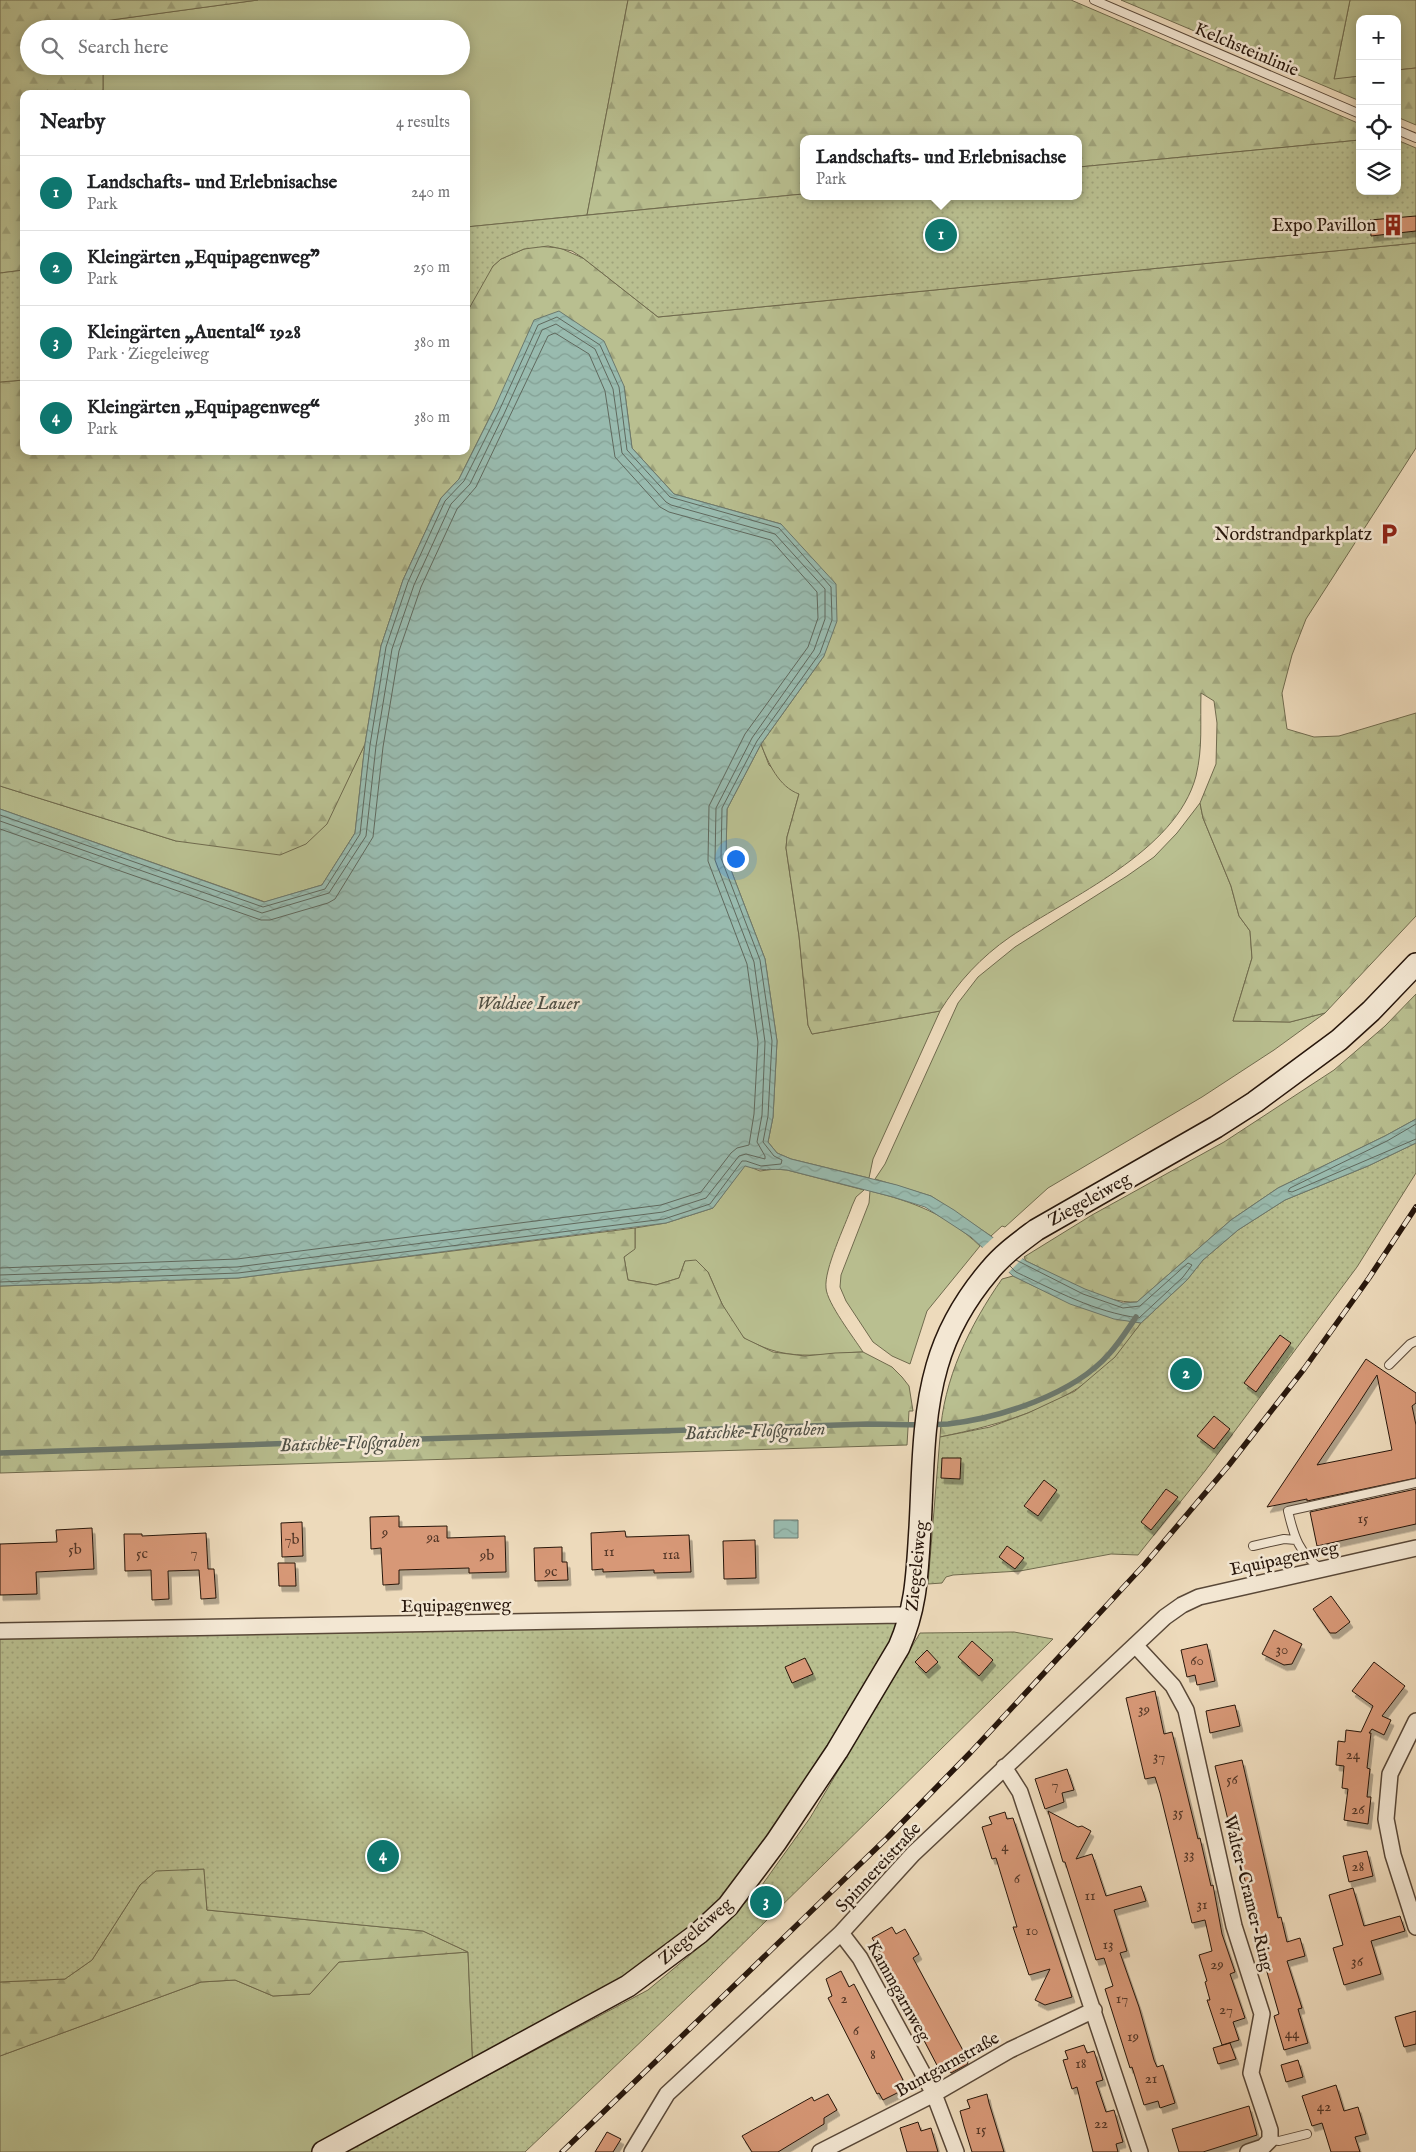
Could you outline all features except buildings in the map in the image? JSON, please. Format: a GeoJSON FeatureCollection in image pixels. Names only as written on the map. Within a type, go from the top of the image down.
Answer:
{"type":"FeatureCollection","features":[{"type":"Feature","properties":{"kind":"main road","name":"Ziegeleiweg"},"geometry":{"type":"LineString","coordinates":[[323,2152],[628,1986],[699,1933],[728,1906],[753,1874],[837,1751],[887,1669],[910,1621],[916,1592],[928,1412],[937,1366],[947,1338],[971,1294],[990,1268],[1013,1247],[1058,1215],[1216,1127],[1255,1102],[1340,1040],[1416,964]]}},
{"type":"Feature","properties":{"kind":"street","name":"Equipagenweg"},"geometry":{"type":"LineString","coordinates":[[1165,1617],[1182,1605],[1199,1597],[1416,1548]]}},
{"type":"Feature","properties":{"kind":"street","name":"Equipagenweg"},"geometry":{"type":"LineString","coordinates":[[0,1631],[901,1615],[910,1621]]}},
{"type":"Feature","properties":{"kind":"street","name":"Spinnereistraße"},"geometry":{"type":"LineString","coordinates":[[632,2152],[667,2094],[842,1933],[913,1854],[1165,1617]]}},
{"type":"Feature","properties":{"kind":"street","name":"Walter-Cramer-Ring"},"geometry":{"type":"LineString","coordinates":[[1135,1645],[1173,1686],[1186,1710],[1234,1926],[1262,2014],[1251,2073],[1270,2130],[1270,2140]]}},
{"type":"Feature","properties":{"kind":"street"},"geometry":{"type":"LineString","coordinates":[[1416,1721],[1390,1774],[1386,1818],[1393,1855],[1416,1926]]}},
{"type":"Feature","properties":{"kind":"street"},"geometry":{"type":"LineString","coordinates":[[1004,1767],[1020,1792],[1140,2152]]}},
{"type":"Feature","properties":{"kind":"street","name":"Kammgarnweg"},"geometry":{"type":"LineString","coordinates":[[842,1933],[860,1958],[934,2094],[956,2152]]}},
{"type":"Feature","properties":{"kind":"street","name":"Buntgarnstraße"},"geometry":{"type":"LineString","coordinates":[[820,2152],[934,2094],[1010,2050],[1094,2010]]}},
{"type":"Feature","properties":{"kind":"street"},"geometry":{"type":"LineString","coordinates":[[1248,2152],[1264,2147],[1270,2140]]}},
{"type":"Feature","properties":{"kind":"lane","name":"Kelchsteinlinie"},"geometry":{"type":"LineString","coordinates":[[1094,0],[1356,112]]}},
{"type":"Feature","properties":{"kind":"lane"},"geometry":{"type":"LineString","coordinates":[[1401,132],[1416,138]]}},
{"type":"Feature","properties":{"kind":"lane"},"geometry":{"type":"LineString","coordinates":[[1389,1365],[1410,1344],[1416,1341]]}},
{"type":"Feature","properties":{"kind":"lane"},"geometry":{"type":"LineString","coordinates":[[1322,1569],[1307,1559],[1293,1535],[1288,1511],[1416,1483]]}},
{"type":"Feature","properties":{"kind":"lane"},"geometry":{"type":"LineString","coordinates":[[1253,1546],[1284,1539],[1296,1540]]}},
{"type":"Feature","properties":{"kind":"lane"},"geometry":{"type":"LineString","coordinates":[[1270,2140],[1279,2141],[1307,2134]]}},
{"type":"Feature","properties":{"kind":"green space"},"geometry":{"type":"Polygon","coordinates":[[[0,0],[258,0],[111,20],[20,20],[20,75],[103,75],[103,90],[20,90],[20,270],[0,273],[0,0]]]}},
{"type":"Feature","properties":{"kind":"green space"},"geometry":{"type":"Polygon","coordinates":[[[258,0],[628,0],[587,215],[470,227],[470,90],[103,90],[103,75],[470,75],[470,20],[110,20],[258,0]]]}},
{"type":"Feature","properties":{"kind":"green space"},"geometry":{"type":"Polygon","coordinates":[[[628,0],[1071,0],[1356,122],[1356,140],[1082,167],[1082,135],[800,135],[800,194],[587,215],[628,0]]]}},
{"type":"Feature","properties":{"kind":"green space"},"geometry":{"type":"Polygon","coordinates":[[[1121,0],[1350,0],[1334,79],[1356,76],[1356,99],[1121,0]]]}},
{"type":"Feature","properties":{"kind":"green space"},"geometry":{"type":"Polygon","coordinates":[[[1350,0],[1416,0],[1416,68],[1401,70],[1401,15],[1356,15],[1356,77],[1334,80],[1350,0]]]}},
{"type":"Feature","properties":{"kind":"green space"},"geometry":{"type":"Polygon","coordinates":[[[1416,68],[1416,125],[1401,119],[1401,70],[1416,68]]]}},
{"type":"Feature","properties":{"kind":"green space"},"geometry":{"type":"Polygon","coordinates":[[[1356,140],[1356,195],[1401,195],[1401,142],[1416,148],[1416,243],[658,317],[583,258],[572,251],[548,246],[524,249],[501,259],[493,266],[470,307],[470,227],[800,194],[800,200],[1082,200],[1082,167],[1356,140]]]}},
{"type":"Feature","properties":{"kind":"green space"},"geometry":{"type":"Polygon","coordinates":[[[1416,243],[1416,448],[1306,619],[1292,655],[1282,693],[1287,729],[1314,737],[1339,736],[1416,713],[1416,916],[1325,1013],[1290,1022],[1233,1021],[1252,958],[1250,931],[1239,916],[1231,886],[1203,818],[1200,803],[1216,764],[1217,723],[1214,701],[1201,693],[1200,745],[1196,776],[1185,803],[1167,828],[1144,850],[1090,889],[999,945],[954,990],[940,1011],[812,1034],[808,1025],[799,936],[786,848],[787,837],[799,794],[786,786],[775,774],[761,744],[824,656],[781,524],[674,494],[632,448],[624,386],[494,409],[459,479],[441,498],[403,580],[381,646],[365,744],[327,824],[306,844],[280,855],[176,841],[0,786],[0,382],[20,380],[20,455],[470,455],[470,306],[485,277],[501,259],[536,246],[560,248],[583,258],[658,317],[1416,243]]]}},
{"type":"Feature","properties":{"kind":"green space"},"geometry":{"type":"Polygon","coordinates":[[[20,270],[20,380],[0,382],[0,273],[20,270]]]}},
{"type":"Feature","properties":{"kind":"green space"},"geometry":{"type":"Polygon","coordinates":[[[365,744],[355,833],[322,885],[265,902],[0,809],[0,786],[176,841],[326,824],[365,744]]]}},
{"type":"Feature","properties":{"kind":"green space"},"geometry":{"type":"Polygon","coordinates":[[[761,744],[769,765],[799,794],[787,837],[786,848],[799,936],[808,1025],[812,1034],[940,1011],[873,1159],[869,1178],[791,1159],[777,1153],[768,1142],[773,1117],[777,1041],[765,959],[726,857],[727,809],[761,744]]]}},
{"type":"Feature","properties":{"kind":"green space"},"geometry":{"type":"Polygon","coordinates":[[[1200,803],[1203,818],[1231,886],[1239,916],[1250,931],[1252,958],[1233,1021],[1290,1022],[1325,1013],[1274,1050],[1202,1097],[1048,1188],[1005,1227],[1002,1226],[991,1236],[931,1196],[875,1179],[885,1164],[958,1003],[978,977],[1015,947],[1154,857],[1177,833],[1200,803]]]}},
{"type":"Feature","properties":{"kind":"green space"},"geometry":{"type":"Polygon","coordinates":[[[1416,994],[1416,1119],[1278,1188],[1231,1220],[1137,1302],[1109,1299],[1095,1294],[1026,1261],[1024,1257],[1092,1215],[1224,1142],[1334,1070],[1385,1026],[1416,994]]]}},
{"type":"Feature","properties":{"kind":"green space"},"geometry":{"type":"Polygon","coordinates":[[[1416,1143],[1416,1173],[1357,1267],[1205,1471],[1138,1555],[1111,1554],[1020,1571],[953,1575],[946,1577],[942,1583],[928,1584],[940,1437],[990,1427],[1028,1413],[1075,1391],[1115,1357],[1141,1323],[1187,1280],[1203,1260],[1238,1230],[1285,1200],[1368,1166],[1416,1143]]]}},
{"type":"Feature","properties":{"kind":"green space"},"geometry":{"type":"Polygon","coordinates":[[[745,1165],[760,1171],[787,1170],[864,1190],[856,1197],[836,1247],[826,1280],[826,1288],[831,1302],[863,1352],[796,1355],[770,1350],[747,1340],[737,1330],[727,1314],[708,1272],[685,1261],[679,1278],[656,1285],[628,1280],[624,1257],[635,1248],[635,1228],[666,1223],[713,1208],[745,1165]]]}},
{"type":"Feature","properties":{"kind":"green space"},"geometry":{"type":"Polygon","coordinates":[[[870,1191],[915,1205],[942,1217],[955,1225],[980,1246],[927,1311],[910,1364],[892,1356],[873,1342],[846,1301],[840,1287],[841,1275],[869,1203],[870,1191]]]}},
{"type":"Feature","properties":{"kind":"green space"},"geometry":{"type":"Polygon","coordinates":[[[635,1228],[635,1249],[624,1257],[628,1280],[656,1285],[679,1278],[685,1261],[696,1260],[708,1272],[722,1304],[744,1338],[773,1352],[805,1356],[863,1352],[892,1367],[909,1386],[913,1411],[909,1411],[907,1445],[0,1473],[0,1286],[238,1278],[635,1228]]]}},
{"type":"Feature","properties":{"kind":"green space"},"geometry":{"type":"Polygon","coordinates":[[[1013,1276],[1091,1310],[1108,1316],[1141,1323],[1119,1353],[1097,1374],[1078,1388],[1056,1400],[1011,1419],[940,1437],[946,1394],[952,1374],[969,1334],[1002,1279],[1013,1276]]]}},
{"type":"Feature","properties":{"kind":"green space"},"geometry":{"type":"Polygon","coordinates":[[[901,1615],[882,1676],[699,1933],[473,2071],[468,1952],[423,1931],[207,1910],[204,1869],[156,1871],[140,1885],[92,1960],[65,1979],[0,1982],[0,1631],[901,1615]]]}},
{"type":"Feature","properties":{"kind":"green space"},"geometry":{"type":"Polygon","coordinates":[[[1014,1632],[1053,1639],[710,1976],[525,2152],[344,2152],[648,1990],[714,1935],[762,1885],[810,1818],[920,1633],[1014,1632]]]}},
{"type":"Feature","properties":{"kind":"green space"},"geometry":{"type":"Polygon","coordinates":[[[204,1869],[207,1910],[423,1931],[468,1952],[339,1962],[310,1994],[273,1996],[235,1980],[201,1982],[0,2056],[0,1982],[65,1979],[92,1960],[140,1885],[156,1870],[204,1869]]]}},
{"type":"Feature","properties":{"kind":"green space"},"geometry":{"type":"Polygon","coordinates":[[[468,1952],[473,2071],[323,2152],[0,2152],[0,2056],[201,1982],[235,1980],[273,1996],[310,1994],[339,1962],[468,1952]]]}},
{"type":"Feature","properties":{"kind":"water","name":"Waldsee Lauer"},"geometry":{"type":"Polygon","coordinates":[[[559,311],[604,341],[624,386],[632,448],[674,494],[781,524],[836,584],[837,621],[824,656],[761,744],[727,809],[726,857],[765,959],[777,1041],[773,1117],[768,1142],[777,1153],[791,1159],[897,1185],[931,1196],[1026,1261],[1085,1289],[1123,1303],[1137,1302],[1231,1220],[1278,1188],[1416,1119],[1416,1143],[1368,1166],[1285,1200],[1238,1230],[1203,1260],[1187,1280],[1141,1323],[1114,1319],[1070,1304],[1013,1276],[971,1237],[925,1207],[787,1170],[745,1166],[713,1208],[666,1223],[238,1278],[0,1286],[0,809],[264,902],[322,885],[355,833],[365,744],[381,646],[403,580],[441,498],[459,479],[494,409],[534,320],[559,311]]]}},
{"type":"Feature","properties":{"kind":"water"},"geometry":{"type":"Polygon","coordinates":[[[774,1520],[798,1520],[798,1538],[774,1538],[774,1520]]]}},
{"type":"Feature","properties":{"kind":"pier"},"geometry":{"type":"Polygon","coordinates":[[[995,1236],[1024,1257],[1007,1274],[981,1249],[995,1236]]]}},
{"type":"Feature","properties":{"kind":"waterway","name":"Batschke‐Floßgraben"},"geometry":{"type":"LineString","coordinates":[[0,1453],[868,1424],[948,1424],[1013,1410],[1035,1402],[1076,1381],[1109,1354],[1136,1317]]}},
{"type":"Feature","properties":{"kind":"railway"},"geometry":{"type":"LineString","coordinates":[[562,2152],[887,1838],[971,1752],[1145,1564],[1229,1465],[1304,1369],[1369,1278],[1416,1207]]}},
{"type":"Feature","properties":{"kind":"place","name":"Expo Pavillon"},"geometry":{"type":"Point","coordinates":[1393,225]}},
{"type":"Feature","properties":{"kind":"place","name":"Landschafts- und Erlebnisachse"},"geometry":{"type":"Point","coordinates":[941,235]}},
{"type":"Feature","properties":{"kind":"place","name":"Nordstrandparkplatz"},"geometry":{"type":"Point","coordinates":[1389,534]}},
{"type":"Feature","properties":{"kind":"place","name":"Kleingärten „Equipagenweg\""},"geometry":{"type":"Point","coordinates":[1186,1374]}},
{"type":"Feature","properties":{"kind":"place","name":"Kleingärten „Equipagenweg“"},"geometry":{"type":"Point","coordinates":[383,1856]}},
{"type":"Feature","properties":{"kind":"place","name":"Kleingärten „Auental“ 1928"},"geometry":{"type":"Point","coordinates":[766,1902]}}]}
